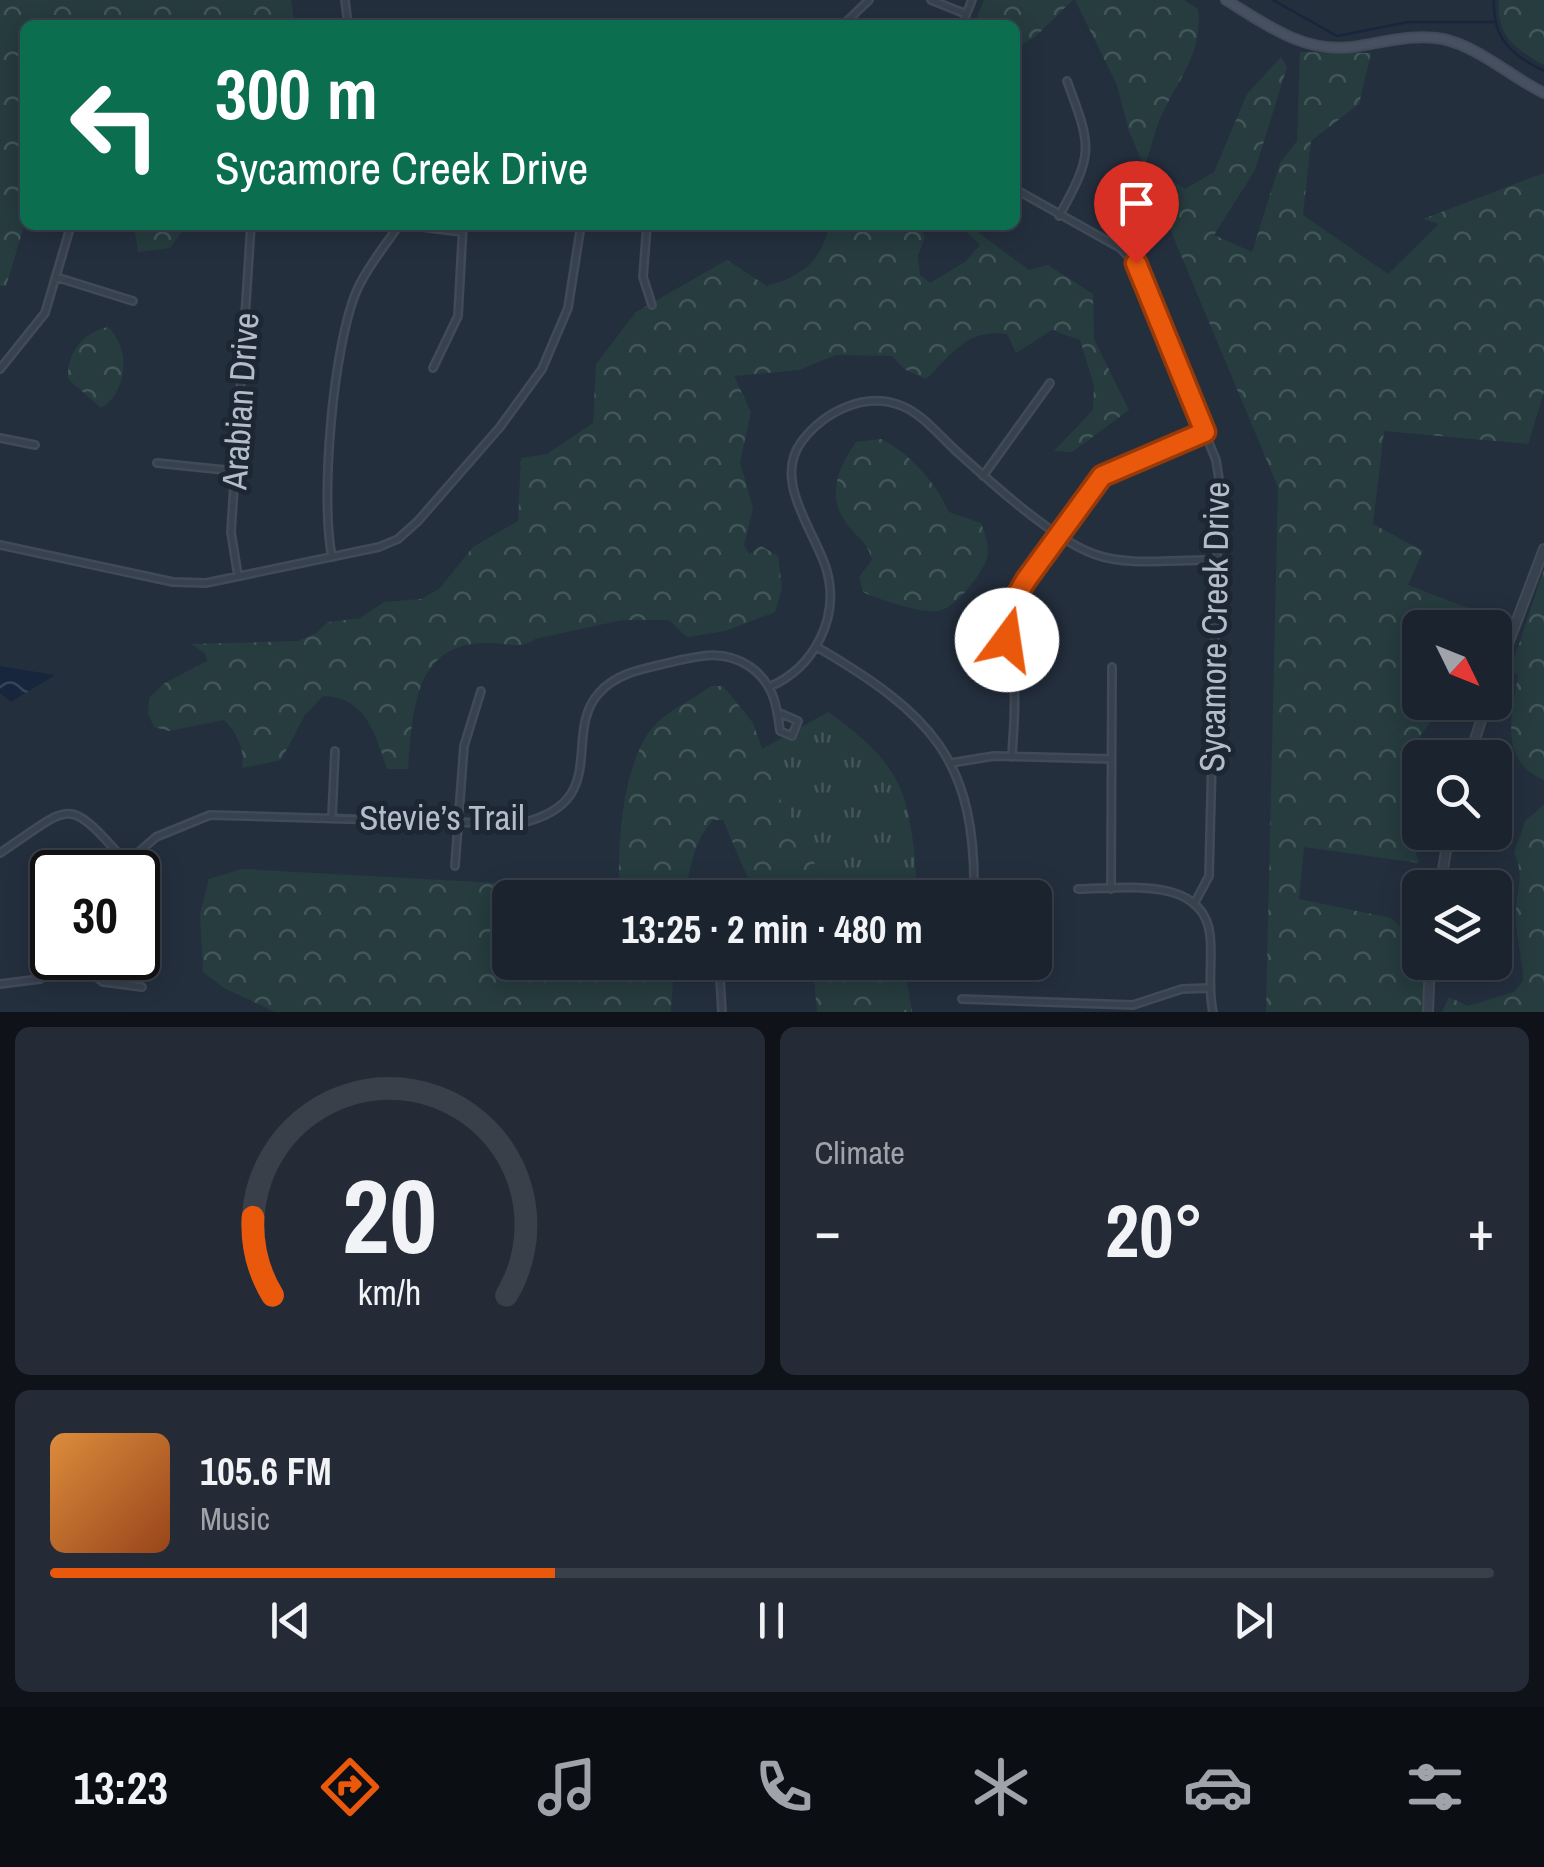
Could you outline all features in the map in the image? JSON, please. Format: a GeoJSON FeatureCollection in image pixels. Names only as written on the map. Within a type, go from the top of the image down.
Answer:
{"type":"FeatureCollection","features":[{"type":"Feature","properties":{"kind":"main road"},"geometry":{"type":"LineString","coordinates":[[1226,0],[1280,33],[1317,46],[1444,39],[1544,93]]}},
{"type":"Feature","properties":{"kind":"street"},"geometry":{"type":"LineString","coordinates":[[848,20],[868,0]]}},
{"type":"Feature","properties":{"kind":"street"},"geometry":{"type":"LineString","coordinates":[[931,0],[966,14]]}},
{"type":"Feature","properties":{"kind":"street"},"geometry":{"type":"LineString","coordinates":[[964,20],[972,0]]}},
{"type":"Feature","properties":{"kind":"street"},"geometry":{"type":"LineString","coordinates":[[1059,216],[1083,168],[1088,144],[1067,81]]}},
{"type":"Feature","properties":{"kind":"street","name":"Sycamore Creek Drive"},"geometry":{"type":"LineString","coordinates":[[1020,192],[1120,248],[1136,263],[1205,432],[1219,479],[1209,876],[1194,904]]}},
{"type":"Feature","properties":{"kind":"street"},"geometry":{"type":"LineString","coordinates":[[0,370],[3,358],[45,312],[70,230]]}},
{"type":"Feature","properties":{"kind":"street","name":"Arabian Drive"},"geometry":{"type":"LineString","coordinates":[[238,576],[230,543],[251,230]]}},
{"type":"Feature","properties":{"kind":"street"},"geometry":{"type":"LineString","coordinates":[[332,556],[327,518],[338,352],[358,287],[399,230]]}},
{"type":"Feature","properties":{"kind":"street"},"geometry":{"type":"LineString","coordinates":[[432,368],[458,316],[463,230]]}},
{"type":"Feature","properties":{"kind":"street"},"geometry":{"type":"LineString","coordinates":[[0,545],[174,582],[206,583],[398,540],[500,428],[542,368],[568,308],[580,230]]}},
{"type":"Feature","properties":{"kind":"street"},"geometry":{"type":"LineString","coordinates":[[647,230],[643,277],[652,305]]}},
{"type":"Feature","properties":{"kind":"street"},"geometry":{"type":"LineString","coordinates":[[56,277],[133,301]]}},
{"type":"Feature","properties":{"kind":"street"},"geometry":{"type":"LineString","coordinates":[[983,476],[1050,383]]}},
{"type":"Feature","properties":{"kind":"street"},"geometry":{"type":"LineString","coordinates":[[769,687],[794,674],[817,648],[826,618],[828,572],[791,480],[800,443],[834,413],[852,404],[880,401],[904,406],[983,476],[1098,556],[1215,560]]}},
{"type":"Feature","properties":{"kind":"street"},"geometry":{"type":"LineString","coordinates":[[1012,757],[1014,684],[1007,652],[1008,624],[1026,580],[1102,476],[1205,432]]}},
{"type":"Feature","properties":{"kind":"street"},"geometry":{"type":"LineString","coordinates":[[0,438],[35,445]]}},
{"type":"Feature","properties":{"kind":"street"},"geometry":{"type":"LineString","coordinates":[[157,463],[235,471]]}},
{"type":"Feature","properties":{"kind":"street"},"geometry":{"type":"LineString","coordinates":[[1512,633],[1544,548]]}},
{"type":"Feature","properties":{"kind":"street"},"geometry":{"type":"LineString","coordinates":[[817,648],[894,694],[925,724],[951,763],[974,835],[974,880]]}},
{"type":"Feature","properties":{"kind":"street","name":"Stevie’s Trail"},"geometry":{"type":"LineString","coordinates":[[142,850],[172,828],[210,815],[518,824],[539,818],[560,804],[581,770],[588,710],[602,690],[622,676],[716,654],[751,668],[769,687],[782,714]]}},
{"type":"Feature","properties":{"kind":"street"},"geometry":{"type":"LineString","coordinates":[[1111,889],[1112,667]]}},
{"type":"Feature","properties":{"kind":"street"},"geometry":{"type":"LineString","coordinates":[[455,866],[464,746],[481,690]]}},
{"type":"Feature","properties":{"kind":"street"},"geometry":{"type":"LineString","coordinates":[[782,714],[798,720],[792,736],[780,731],[782,714]]}},
{"type":"Feature","properties":{"kind":"street"},"geometry":{"type":"LineString","coordinates":[[332,817],[334,751]]}},
{"type":"Feature","properties":{"kind":"street"},"geometry":{"type":"LineString","coordinates":[[951,763],[978,757],[1111,758]]}},
{"type":"Feature","properties":{"kind":"street"},"geometry":{"type":"LineString","coordinates":[[0,853],[56,815],[74,812],[91,820],[116,850]]}},
{"type":"Feature","properties":{"kind":"street"},"geometry":{"type":"LineString","coordinates":[[1078,889],[1165,890],[1194,904],[1210,935],[1208,988],[1213,1012]]}},
{"type":"Feature","properties":{"kind":"street"},"geometry":{"type":"LineString","coordinates":[[0,984],[30,980]]}},
{"type":"Feature","properties":{"kind":"street"},"geometry":{"type":"LineString","coordinates":[[99,980],[142,987]]}},
{"type":"Feature","properties":{"kind":"street"},"geometry":{"type":"LineString","coordinates":[[720,980],[722,1012]]}},
{"type":"Feature","properties":{"kind":"street"},"geometry":{"type":"LineString","coordinates":[[1428,1012],[1429,980]]}},
{"type":"Feature","properties":{"kind":"street"},"geometry":{"type":"LineString","coordinates":[[962,999],[1133,1005],[1174,991],[1208,988]]}},
{"type":"Feature","properties":{"kind":"green space"},"geometry":{"type":"Polygon","coordinates":[[[0,0],[291,0],[294,20],[20,20],[23,230],[6,286],[0,286],[0,0]]]}},
{"type":"Feature","properties":{"kind":"green space"},"geometry":{"type":"Polygon","coordinates":[[[984,0],[1073,0],[1020,46],[1020,20],[976,20],[984,0]]]}},
{"type":"Feature","properties":{"kind":"green space"},"geometry":{"type":"Polygon","coordinates":[[[1075,0],[1184,0],[1198,9],[1194,50],[1160,118],[1145,164],[1185,189],[1214,172],[1247,94],[1281,57],[1287,67],[1255,170],[1214,235],[1252,252],[1280,163],[1297,141],[1300,52],[1371,53],[1359,104],[1311,141],[1303,215],[1388,274],[1439,224],[1423,219],[1544,173],[1544,392],[1528,444],[1384,431],[1373,524],[1423,551],[1408,585],[1468,608],[1402,610],[1402,720],[1431,720],[1418,740],[1402,740],[1402,850],[1415,850],[1419,863],[1304,847],[1299,899],[1391,918],[1402,929],[1402,980],[1426,980],[1424,1012],[1266,1012],[1278,487],[1129,131],[1117,85],[1075,0]]]}},
{"type":"Feature","properties":{"kind":"green space"},"geometry":{"type":"Polygon","coordinates":[[[1499,0],[1544,0],[1544,65],[1524,53],[1504,32],[1499,0]]]}},
{"type":"Feature","properties":{"kind":"green space"},"geometry":{"type":"Polygon","coordinates":[[[135,230],[183,230],[170,248],[138,252],[135,230]]]}},
{"type":"Feature","properties":{"kind":"green space"},"geometry":{"type":"Polygon","coordinates":[[[828,230],[921,230],[925,237],[918,256],[920,275],[930,283],[965,262],[980,245],[968,233],[970,230],[1029,270],[1048,265],[1093,294],[1094,339],[1129,410],[1072,452],[1054,451],[1093,410],[1094,385],[1080,340],[1052,330],[1016,353],[1007,334],[981,335],[961,345],[926,379],[904,369],[892,356],[836,355],[799,370],[734,376],[751,412],[740,462],[753,508],[744,545],[749,554],[761,546],[778,556],[782,588],[775,612],[725,631],[687,637],[669,620],[622,620],[524,644],[465,645],[446,653],[422,683],[412,724],[408,769],[387,769],[367,719],[338,698],[323,696],[305,715],[281,760],[242,768],[239,742],[224,720],[169,731],[154,727],[148,713],[149,698],[163,684],[207,661],[205,653],[191,644],[298,641],[328,622],[360,618],[384,602],[421,599],[439,589],[473,547],[518,521],[521,458],[547,454],[593,423],[596,364],[636,312],[727,260],[767,286],[809,265],[828,230]]]}},
{"type":"Feature","properties":{"kind":"green space"},"geometry":{"type":"Polygon","coordinates":[[[108,327],[120,346],[123,369],[117,392],[101,408],[68,379],[68,370],[73,353],[84,339],[108,327]]]}},
{"type":"Feature","properties":{"kind":"green space"},"geometry":{"type":"Polygon","coordinates":[[[881,439],[921,470],[949,512],[981,523],[988,546],[986,561],[966,591],[945,609],[912,608],[863,592],[859,577],[872,560],[866,546],[842,517],[836,484],[856,442],[881,439]]]}},
{"type":"Feature","properties":{"kind":"green space"},"geometry":{"type":"Polygon","coordinates":[[[1544,569],[1544,780],[1529,772],[1514,749],[1511,721],[1518,676],[1512,665],[1544,569]]]}},
{"type":"Feature","properties":{"kind":"green space"},"geometry":{"type":"Polygon","coordinates":[[[711,686],[723,686],[753,723],[780,799],[824,880],[749,880],[723,820],[713,820],[697,846],[688,880],[616,880],[631,773],[647,735],[671,712],[711,686]]]}},
{"type":"Feature","properties":{"kind":"green space"},"geometry":{"type":"Polygon","coordinates":[[[828,712],[855,733],[876,752],[901,791],[908,812],[916,880],[824,880],[780,799],[760,750],[828,712]]]}},
{"type":"Feature","properties":{"kind":"green space"},"geometry":{"type":"Polygon","coordinates":[[[1544,805],[1544,1012],[1442,1012],[1449,997],[1468,1006],[1514,992],[1523,981],[1516,916],[1520,877],[1514,853],[1525,821],[1544,805]]]}},
{"type":"Feature","properties":{"kind":"green space"},"geometry":{"type":"Polygon","coordinates":[[[241,869],[492,883],[492,980],[673,980],[671,1012],[275,1012],[224,988],[203,972],[200,914],[209,879],[241,869]]]}},
{"type":"Feature","properties":{"kind":"green space"},"geometry":{"type":"Polygon","coordinates":[[[814,980],[893,980],[900,1012],[817,1012],[814,980]]]}},
{"type":"Feature","properties":{"kind":"green space"},"geometry":{"type":"Polygon","coordinates":[[[893,980],[907,980],[912,1012],[900,1012],[893,980]]]}},
{"type":"Feature","properties":{"kind":"water"},"geometry":{"type":"Polygon","coordinates":[[[0,666],[55,675],[11,702],[0,693],[0,666]]]}},
{"type":"Feature","properties":{"kind":"waterway"},"geometry":{"type":"LineString","coordinates":[[1273,0],[1337,36],[1408,22],[1493,22]]}},
{"type":"Feature","properties":{"kind":"waterway"},"geometry":{"type":"LineString","coordinates":[[1494,0],[1496,25],[1506,44],[1544,71]]}},
{"type":"Feature","properties":{"kind":"route"},"geometry":{"type":"LineString","coordinates":[[1007,640],[1016,597],[1096,481],[1205,432],[1136,263]]}}]}
